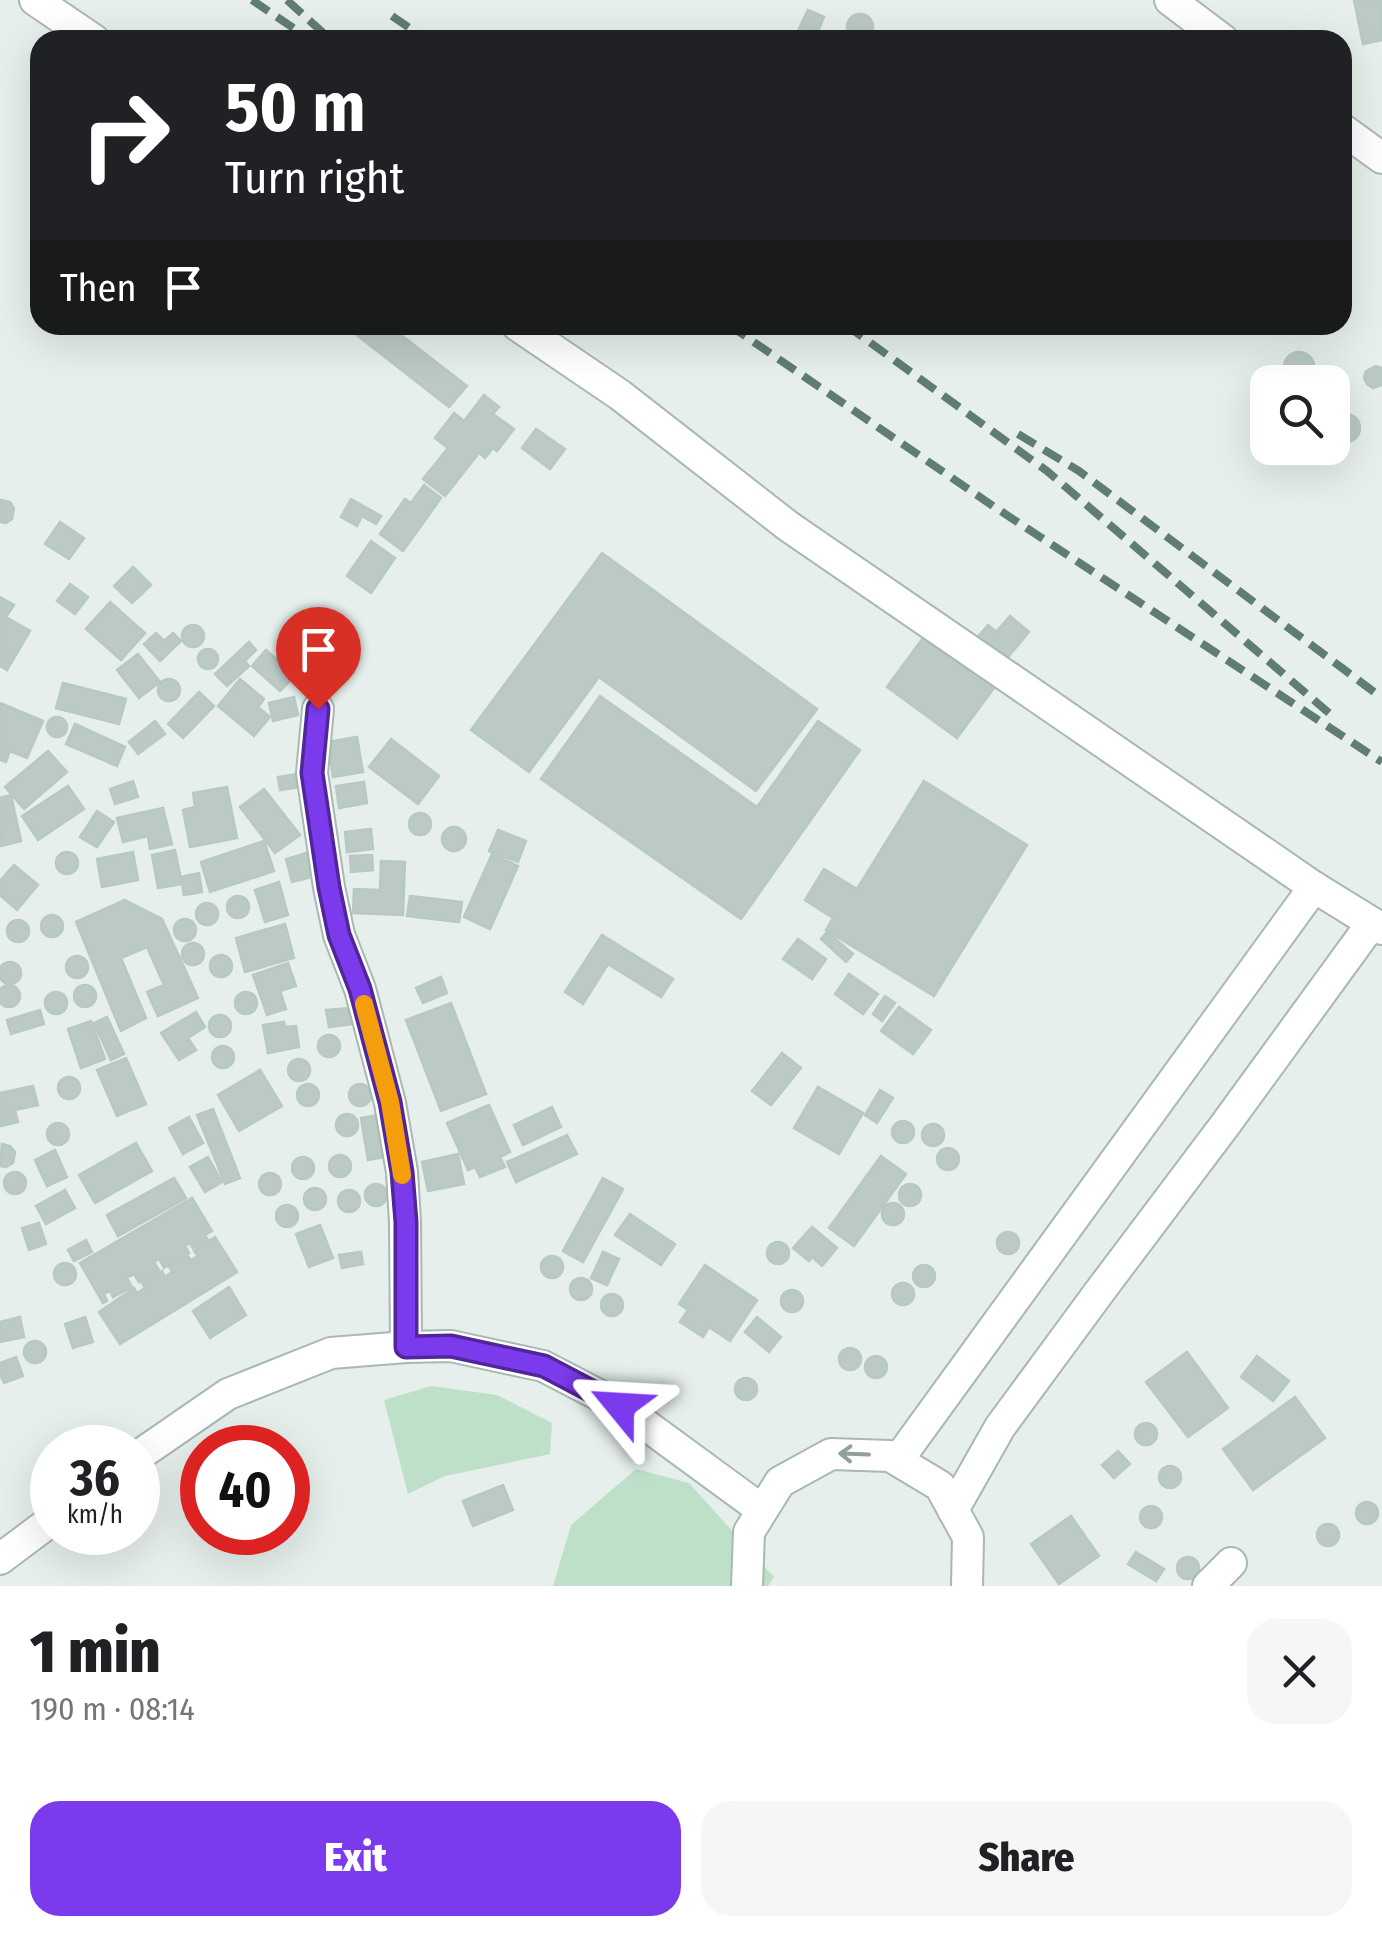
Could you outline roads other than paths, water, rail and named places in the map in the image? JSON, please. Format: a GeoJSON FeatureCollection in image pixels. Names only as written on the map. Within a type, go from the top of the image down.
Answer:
{"type":"FeatureCollection","features":[{"type":"Feature","properties":{"kind":"street"},"geometry":{"type":"LineString","coordinates":[[35,0],[79,30]]}},
{"type":"Feature","properties":{"kind":"street"},"geometry":{"type":"LineString","coordinates":[[1170,0],[1209,30]]}},
{"type":"Feature","properties":{"kind":"street"},"geometry":{"type":"LineString","coordinates":[[1352,136],[1382,158]]}},
{"type":"Feature","properties":{"kind":"street"},"geometry":{"type":"LineString","coordinates":[[531,335],[620,395],[788,526],[1314,888],[1377,926],[1000,1427],[954,1510]]}},
{"type":"Feature","properties":{"kind":"street"},"geometry":{"type":"LineString","coordinates":[[318,709],[312,773],[329,887],[339,935],[360,989],[390,1102],[402,1172],[406,1347]]}},
{"type":"Feature","properties":{"kind":"street"},"geometry":{"type":"LineString","coordinates":[[898,1460],[1314,888]]}},
{"type":"Feature","properties":{"kind":"street"},"geometry":{"type":"LineString","coordinates":[[160,1441],[228,1394],[331,1353],[451,1346],[544,1366],[620,1406],[762,1510]]}},
{"type":"Feature","properties":{"kind":"street"},"geometry":{"type":"LineString","coordinates":[[748,1586],[749,1532],[762,1510],[780,1482],[831,1454],[890,1456],[940,1486],[968,1537],[966,1586]]}},
{"type":"Feature","properties":{"kind":"street"},"geometry":{"type":"LineString","coordinates":[[0,1559],[30,1536]]}},
{"type":"Feature","properties":{"kind":"street"},"geometry":{"type":"LineString","coordinates":[[1208,1586],[1232,1562]]}},
{"type":"Feature","properties":{"kind":"railway"},"geometry":{"type":"LineString","coordinates":[[252,0],[296,30]]}},
{"type":"Feature","properties":{"kind":"railway"},"geometry":{"type":"LineString","coordinates":[[287,0],[320,30]]}},
{"type":"Feature","properties":{"kind":"railway"},"geometry":{"type":"LineString","coordinates":[[392,16],[412,30]]}},
{"type":"Feature","properties":{"kind":"railway"},"geometry":{"type":"LineString","coordinates":[[744,335],[993,506],[1382,762]]}},
{"type":"Feature","properties":{"kind":"railway"},"geometry":{"type":"LineString","coordinates":[[860,335],[1047,471],[1329,713]]}},
{"type":"Feature","properties":{"kind":"railway"},"geometry":{"type":"LineString","coordinates":[[1018,434],[1079,471],[1382,698]]}}]}
